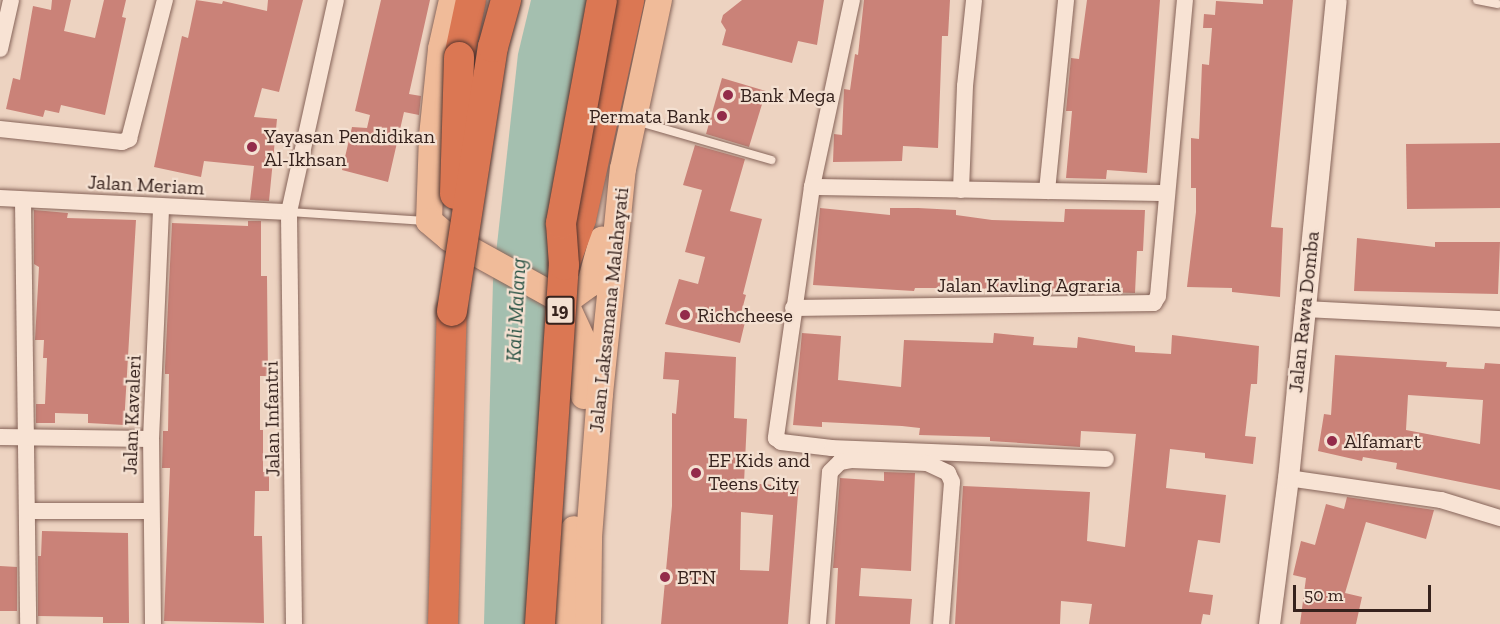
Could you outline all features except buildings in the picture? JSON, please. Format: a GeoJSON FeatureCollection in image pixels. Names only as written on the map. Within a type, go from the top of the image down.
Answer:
{"type":"FeatureCollection","features":[{"type":"Feature","properties":{"kind":"highway"},"geometry":{"type":"LineString","coordinates":[[443,624],[459,57],[471,0]]}},
{"type":"Feature","properties":{"kind":"highway"},"geometry":{"type":"LineString","coordinates":[[452,310],[494,47],[506,0]]}},
{"type":"Feature","properties":{"kind":"highway","name":"19"},"geometry":{"type":"LineString","coordinates":[[540,624],[564,265],[561,223],[602,0]]}},
{"type":"Feature","properties":{"kind":"highway"},"geometry":{"type":"LineString","coordinates":[[564,265],[581,219],[629,0]]}},
{"type":"Feature","properties":{"kind":"main road"},"geometry":{"type":"LineString","coordinates":[[452,0],[441,49],[432,136],[429,221],[449,238],[564,302],[590,284],[597,268],[607,205],[623,169]]}},
{"type":"Feature","properties":{"kind":"main road","name":"Jalan Laksamana Malahayati"},"geometry":{"type":"LineString","coordinates":[[588,624],[595,465],[623,169],[659,0]]}},
{"type":"Feature","properties":{"kind":"main road","name":"Jalan Laksamana Malahayati"},"geometry":{"type":"LineString","coordinates":[[564,302],[585,345],[586,371],[568,624]]}},
{"type":"Feature","properties":{"kind":"street"},"geometry":{"type":"LineString","coordinates":[[0,49],[11,0]]}},
{"type":"Feature","properties":{"kind":"street"},"geometry":{"type":"LineString","coordinates":[[0,129],[122,142],[133,132],[165,0]]}},
{"type":"Feature","properties":{"kind":"street","name":"Jalan Infantri"},"geometry":{"type":"LineString","coordinates":[[294,624],[289,213],[336,0]]}},
{"type":"Feature","properties":{"kind":"street"},"geometry":{"type":"LineString","coordinates":[[852,0],[812,188],[775,431],[781,442],[832,448],[1106,459]]}},
{"type":"Feature","properties":{"kind":"street"},"geometry":{"type":"LineString","coordinates":[[961,190],[974,0]]}},
{"type":"Feature","properties":{"kind":"street"},"geometry":{"type":"LineString","coordinates":[[1047,191],[1066,0]]}},
{"type":"Feature","properties":{"kind":"street","name":"Jalan Kavling Agraria"},"geometry":{"type":"LineString","coordinates":[[793,308],[1146,305],[1158,296],[1185,0]]}},
{"type":"Feature","properties":{"kind":"street","name":"Jalan Rawa Domba"},"geometry":{"type":"LineString","coordinates":[[1269,624],[1288,478],[1303,309],[1336,0]]}},
{"type":"Feature","properties":{"kind":"street"},"geometry":{"type":"LineString","coordinates":[[812,188],[1167,193]]}},
{"type":"Feature","properties":{"kind":"street","name":"Jalan Meriam"},"geometry":{"type":"LineString","coordinates":[[0,198],[289,213]]}},
{"type":"Feature","properties":{"kind":"street"},"geometry":{"type":"LineString","coordinates":[[23,200],[24,438],[28,624]]}},
{"type":"Feature","properties":{"kind":"street","name":"Jalan Kavaleri"},"geometry":{"type":"LineString","coordinates":[[153,624],[151,439],[161,208]]}},
{"type":"Feature","properties":{"kind":"street"},"geometry":{"type":"LineString","coordinates":[[1303,309],[1500,319]]}},
{"type":"Feature","properties":{"kind":"street"},"geometry":{"type":"LineString","coordinates":[[0,437],[151,439]]}},
{"type":"Feature","properties":{"kind":"street"},"geometry":{"type":"LineString","coordinates":[[818,624],[830,472],[840,462],[851,460],[927,463],[948,473],[952,482],[940,624]]}},
{"type":"Feature","properties":{"kind":"street"},"geometry":{"type":"LineString","coordinates":[[1288,478],[1441,500],[1500,518]]}},
{"type":"Feature","properties":{"kind":"street"},"geometry":{"type":"LineString","coordinates":[[27,511],[150,511]]}},
{"type":"Feature","properties":{"kind":"lane"},"geometry":{"type":"LineString","coordinates":[[1478,0],[1498,4]]}},
{"type":"Feature","properties":{"kind":"lane"},"geometry":{"type":"LineString","coordinates":[[633,120],[771,160]]}},
{"type":"Feature","properties":{"kind":"lane"},"geometry":{"type":"LineString","coordinates":[[289,213],[429,221]]}},
{"type":"Feature","properties":{"kind":"water","name":"Kali Malang"},"geometry":{"type":"Polygon","coordinates":[[[531,0],[607,0],[540,624],[484,624],[493,281],[518,54],[531,0]]]}},
{"type":"Feature","properties":{"kind":"place","name":"Bank Mega"},"geometry":{"type":"Point","coordinates":[728,95]}},
{"type":"Feature","properties":{"kind":"place","name":"Permata Bank"},"geometry":{"type":"Point","coordinates":[722,116]}},
{"type":"Feature","properties":{"kind":"place","name":"Yayasan Pendidikan Al-Ikhsan"},"geometry":{"type":"Point","coordinates":[252,147]}},
{"type":"Feature","properties":{"kind":"place","name":"Richcheese"},"geometry":{"type":"Point","coordinates":[685,315]}},
{"type":"Feature","properties":{"kind":"place","name":"Alfamart"},"geometry":{"type":"Point","coordinates":[1332,441]}},
{"type":"Feature","properties":{"kind":"place","name":"EF Kids and Teens City"},"geometry":{"type":"Point","coordinates":[696,473]}},
{"type":"Feature","properties":{"kind":"place","name":"BTN"},"geometry":{"type":"Point","coordinates":[665,577]}}]}
